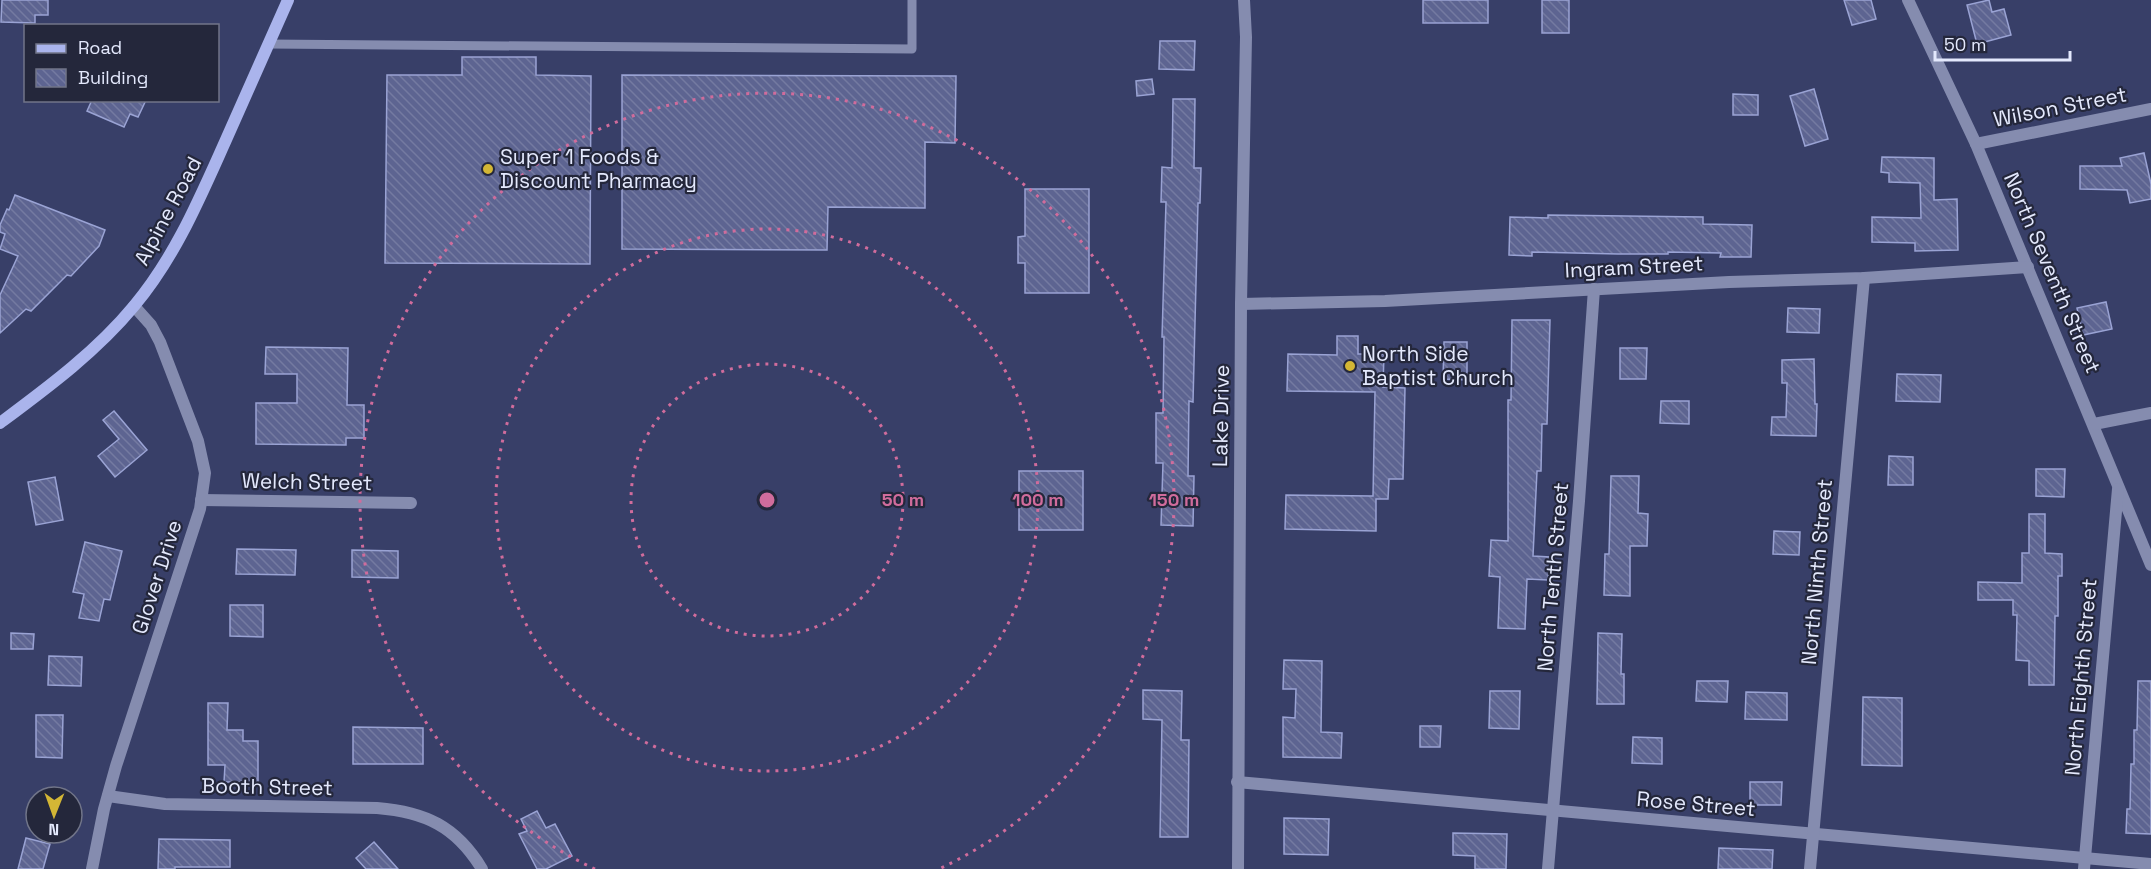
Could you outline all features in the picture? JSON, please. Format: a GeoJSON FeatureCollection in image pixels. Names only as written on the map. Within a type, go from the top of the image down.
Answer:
{"type":"FeatureCollection","features":[{"type":"Feature","properties":{"kind":"main road","name":"Alpine Road"},"geometry":{"type":"LineString","coordinates":[[0,423],[72,367],[134,306],[160,272],[192,216],[288,0]]}},
{"type":"Feature","properties":{"kind":"street","name":"Lake Drive"},"geometry":{"type":"LineString","coordinates":[[1238,869],[1241,304],[1246,37],[1244,0]]}},
{"type":"Feature","properties":{"kind":"street","name":"North Seventh Street"},"geometry":{"type":"LineString","coordinates":[[1908,0],[1977,144],[2151,565]]}},
{"type":"Feature","properties":{"kind":"street","name":"Wilson Street"},"geometry":{"type":"LineString","coordinates":[[1977,144],[2151,109]]}},
{"type":"Feature","properties":{"kind":"street","name":"Ingram Street"},"geometry":{"type":"LineString","coordinates":[[1241,304],[1385,301],[1730,282],[1864,278],[2028,267]]}},
{"type":"Feature","properties":{"kind":"street","name":"North Ninth Street"},"geometry":{"type":"LineString","coordinates":[[1810,869],[1864,278]]}},
{"type":"Feature","properties":{"kind":"street","name":"North Tenth Street"},"geometry":{"type":"LineString","coordinates":[[1548,869],[1594,289]]}},
{"type":"Feature","properties":{"kind":"street","name":"Glover Drive"},"geometry":{"type":"LineString","coordinates":[[92,869],[108,796],[201,500],[204,473],[198,441],[157,336],[151,325],[134,306]]}},
{"type":"Feature","properties":{"kind":"street"},"geometry":{"type":"LineString","coordinates":[[2094,424],[2151,414]]}},
{"type":"Feature","properties":{"kind":"street","name":"North Eighth Street"},"geometry":{"type":"LineString","coordinates":[[2084,864],[2118,488]]}},
{"type":"Feature","properties":{"kind":"street","name":"Welch Street"},"geometry":{"type":"LineString","coordinates":[[201,500],[411,503]]}},
{"type":"Feature","properties":{"kind":"street","name":"Rose Street"},"geometry":{"type":"LineString","coordinates":[[1237,782],[1814,834],[2084,864],[2151,864]]}},
{"type":"Feature","properties":{"kind":"street","name":"Booth Street"},"geometry":{"type":"LineString","coordinates":[[108,796],[165,804],[402,810],[424,816],[448,829],[462,841],[482,869]]}},
{"type":"Feature","properties":{"kind":"lane"},"geometry":{"type":"LineString","coordinates":[[268,44],[912,49],[912,0]]}},
{"type":"Feature","properties":{"kind":"building"},"geometry":{"type":"Polygon","coordinates":[[[2,0],[48,0],[48,15],[35,15],[35,23],[1,22],[2,0]]]}},
{"type":"Feature","properties":{"kind":"building"},"geometry":{"type":"Polygon","coordinates":[[[1423,0],[1488,0],[1488,23],[1423,23],[1423,0]]]}},
{"type":"Feature","properties":{"kind":"building"},"geometry":{"type":"Polygon","coordinates":[[[1542,0],[1569,0],[1569,33],[1542,33],[1542,0]]]}},
{"type":"Feature","properties":{"kind":"building"},"geometry":{"type":"Polygon","coordinates":[[[1844,0],[1871,0],[1876,19],[1852,25],[1844,0]]]}},
{"type":"Feature","properties":{"kind":"building"},"geometry":{"type":"Polygon","coordinates":[[[1989,0],[1992,12],[2004,9],[2011,35],[1977,44],[1967,5],[1989,0]]]}},
{"type":"Feature","properties":{"kind":"building"},"geometry":{"type":"Polygon","coordinates":[[[1160,41],[1195,41],[1194,70],[1159,69],[1160,41]]]}},
{"type":"Feature","properties":{"kind":"building","name":"Super 1 Foods & Discount Pharmacy"},"geometry":{"type":"Polygon","coordinates":[[[462,57],[536,57],[536,75],[591,76],[590,264],[385,263],[387,75],[462,75],[462,57]]]}},
{"type":"Feature","properties":{"kind":"building"},"geometry":{"type":"Polygon","coordinates":[[[622,75],[956,76],[955,143],[925,142],[925,208],[828,207],[827,250],[622,249],[622,75]]]}},
{"type":"Feature","properties":{"kind":"building"},"geometry":{"type":"Polygon","coordinates":[[[1152,79],[1154,94],[1137,96],[1136,81],[1152,79]]]}},
{"type":"Feature","properties":{"kind":"building"},"geometry":{"type":"Polygon","coordinates":[[[1814,89],[1828,139],[1805,146],[1790,96],[1814,89]]]}},
{"type":"Feature","properties":{"kind":"building"},"geometry":{"type":"Polygon","coordinates":[[[1733,94],[1758,95],[1758,115],[1733,115],[1733,94]]]}},
{"type":"Feature","properties":{"kind":"building"},"geometry":{"type":"Polygon","coordinates":[[[1173,99],[1195,99],[1194,168],[1201,168],[1200,203],[1198,203],[1193,402],[1189,401],[1188,476],[1194,476],[1193,526],[1161,525],[1163,463],[1156,463],[1156,413],[1163,413],[1164,337],[1162,337],[1166,202],[1161,202],[1162,167],[1172,168],[1173,99]]]}},
{"type":"Feature","properties":{"kind":"building"},"geometry":{"type":"Polygon","coordinates":[[[91,102],[145,102],[138,117],[130,114],[124,127],[87,111],[91,102]]]}},
{"type":"Feature","properties":{"kind":"building"},"geometry":{"type":"Polygon","coordinates":[[[2144,153],[2151,184],[2151,199],[2130,203],[2127,190],[2080,189],[2080,166],[2122,166],[2120,158],[2144,153]]]}},
{"type":"Feature","properties":{"kind":"building"},"geometry":{"type":"Polygon","coordinates":[[[1882,157],[1934,158],[1934,200],[1957,199],[1958,250],[1915,251],[1915,243],[1872,242],[1872,217],[1921,218],[1920,183],[1889,182],[1889,173],[1881,172],[1882,157]]]}},
{"type":"Feature","properties":{"kind":"building"},"geometry":{"type":"Polygon","coordinates":[[[1025,189],[1089,189],[1089,293],[1025,293],[1025,263],[1018,263],[1018,237],[1025,236],[1025,189]]]}},
{"type":"Feature","properties":{"kind":"building"},"geometry":{"type":"Polygon","coordinates":[[[15,195],[105,230],[99,246],[71,276],[67,275],[31,311],[26,309],[0,333],[0,295],[18,256],[0,249],[5,234],[0,232],[0,225],[15,195]]]}},
{"type":"Feature","properties":{"kind":"building"},"geometry":{"type":"Polygon","coordinates":[[[1548,215],[1703,217],[1703,224],[1752,225],[1751,257],[1720,257],[1721,253],[1668,252],[1668,254],[1618,254],[1532,252],[1532,256],[1509,255],[1510,217],[1548,218],[1548,215]]]}},
{"type":"Feature","properties":{"kind":"building"},"geometry":{"type":"Polygon","coordinates":[[[2106,302],[2112,329],[2083,335],[2077,308],[2106,302]]]}},
{"type":"Feature","properties":{"kind":"building"},"geometry":{"type":"Polygon","coordinates":[[[1788,308],[1820,309],[1819,333],[1787,332],[1788,308]]]}},
{"type":"Feature","properties":{"kind":"building"},"geometry":{"type":"Polygon","coordinates":[[[1512,320],[1550,320],[1547,424],[1542,424],[1541,471],[1537,471],[1533,556],[1550,557],[1548,580],[1527,579],[1525,629],[1498,628],[1500,577],[1489,576],[1491,540],[1508,541],[1508,400],[1511,400],[1512,320]]]}},
{"type":"Feature","properties":{"kind":"building"},"geometry":{"type":"Polygon","coordinates":[[[1337,336],[1358,336],[1358,354],[1384,354],[1383,387],[1405,388],[1403,479],[1389,479],[1388,499],[1376,499],[1376,531],[1285,529],[1286,495],[1373,496],[1375,392],[1287,391],[1288,354],[1337,355],[1337,336]]]}},
{"type":"Feature","properties":{"kind":"building"},"geometry":{"type":"Polygon","coordinates":[[[1444,342],[1467,342],[1467,380],[1443,379],[1444,342]]]}},
{"type":"Feature","properties":{"kind":"building"},"geometry":{"type":"Polygon","coordinates":[[[266,347],[348,348],[347,405],[364,405],[364,438],[346,438],[346,445],[256,444],[256,403],[297,403],[297,374],[265,374],[266,347]]]}},
{"type":"Feature","properties":{"kind":"building"},"geometry":{"type":"Polygon","coordinates":[[[1620,348],[1647,348],[1646,379],[1620,379],[1620,348]]]}},
{"type":"Feature","properties":{"kind":"building"},"geometry":{"type":"Polygon","coordinates":[[[1814,359],[1815,404],[1817,404],[1816,436],[1771,435],[1772,417],[1786,417],[1787,383],[1782,383],[1782,360],[1814,359]]]}},
{"type":"Feature","properties":{"kind":"building"},"geometry":{"type":"Polygon","coordinates":[[[1897,374],[1941,375],[1940,402],[1896,401],[1897,374]]]}},
{"type":"Feature","properties":{"kind":"building"},"geometry":{"type":"Polygon","coordinates":[[[1661,401],[1689,401],[1689,424],[1660,423],[1661,401]]]}},
{"type":"Feature","properties":{"kind":"building"},"geometry":{"type":"Polygon","coordinates":[[[114,411],[147,450],[115,477],[98,456],[119,439],[103,420],[114,411]]]}},
{"type":"Feature","properties":{"kind":"building"},"geometry":{"type":"Polygon","coordinates":[[[1889,456],[1913,457],[1913,485],[1888,485],[1889,456]]]}},
{"type":"Feature","properties":{"kind":"building"},"geometry":{"type":"Polygon","coordinates":[[[2036,469],[2065,469],[2064,497],[2036,496],[2036,469]]]}},
{"type":"Feature","properties":{"kind":"building"},"geometry":{"type":"Polygon","coordinates":[[[1019,471],[1083,471],[1083,530],[1019,530],[1019,471]]]}},
{"type":"Feature","properties":{"kind":"building"},"geometry":{"type":"Polygon","coordinates":[[[1611,476],[1639,476],[1638,513],[1648,514],[1647,546],[1630,546],[1630,596],[1604,595],[1605,554],[1609,554],[1611,476]]]}},
{"type":"Feature","properties":{"kind":"building"},"geometry":{"type":"Polygon","coordinates":[[[55,477],[63,520],[36,525],[28,482],[55,477]]]}},
{"type":"Feature","properties":{"kind":"building"},"geometry":{"type":"Polygon","coordinates":[[[2029,514],[2045,514],[2045,553],[2062,554],[2062,576],[2058,576],[2058,616],[2055,616],[2054,685],[2029,685],[2029,661],[2016,660],[2017,615],[2013,615],[2013,600],[1978,600],[1978,582],[2022,583],[2022,553],[2029,553],[2029,514]]]}},
{"type":"Feature","properties":{"kind":"building"},"geometry":{"type":"Polygon","coordinates":[[[1774,531],[1800,532],[1799,555],[1773,554],[1774,531]]]}},
{"type":"Feature","properties":{"kind":"building"},"geometry":{"type":"Polygon","coordinates":[[[85,542],[122,551],[110,600],[104,599],[99,621],[79,618],[84,594],[73,592],[85,542]]]}},
{"type":"Feature","properties":{"kind":"building"},"geometry":{"type":"Polygon","coordinates":[[[237,549],[296,550],[295,575],[236,574],[237,549]]]}},
{"type":"Feature","properties":{"kind":"building"},"geometry":{"type":"Polygon","coordinates":[[[352,550],[398,551],[398,578],[352,577],[352,550]]]}},
{"type":"Feature","properties":{"kind":"building"},"geometry":{"type":"Polygon","coordinates":[[[230,605],[263,605],[263,637],[230,636],[230,605]]]}},
{"type":"Feature","properties":{"kind":"building"},"geometry":{"type":"Polygon","coordinates":[[[11,633],[34,634],[33,649],[11,649],[11,633]]]}},
{"type":"Feature","properties":{"kind":"building"},"geometry":{"type":"Polygon","coordinates":[[[1598,633],[1622,634],[1621,674],[1624,674],[1624,704],[1597,704],[1598,633]]]}},
{"type":"Feature","properties":{"kind":"building"},"geometry":{"type":"Polygon","coordinates":[[[49,656],[82,657],[81,686],[48,685],[49,656]]]}},
{"type":"Feature","properties":{"kind":"building"},"geometry":{"type":"Polygon","coordinates":[[[1284,660],[1322,661],[1321,732],[1342,733],[1341,758],[1283,757],[1283,717],[1295,718],[1296,689],[1283,689],[1284,660]]]}},
{"type":"Feature","properties":{"kind":"building"},"geometry":{"type":"Polygon","coordinates":[[[1697,681],[1728,681],[1727,702],[1696,701],[1697,681]]]}},
{"type":"Feature","properties":{"kind":"building"},"geometry":{"type":"Polygon","coordinates":[[[2138,681],[2151,681],[2151,834],[2126,833],[2127,809],[2130,809],[2131,764],[2134,764],[2134,730],[2137,730],[2138,681]]]}},
{"type":"Feature","properties":{"kind":"building"},"geometry":{"type":"Polygon","coordinates":[[[1143,690],[1182,691],[1181,740],[1189,740],[1188,837],[1160,837],[1162,720],[1143,719],[1143,690]]]}},
{"type":"Feature","properties":{"kind":"building"},"geometry":{"type":"Polygon","coordinates":[[[1490,691],[1520,691],[1519,729],[1489,728],[1490,691]]]}},
{"type":"Feature","properties":{"kind":"building"},"geometry":{"type":"Polygon","coordinates":[[[1746,692],[1787,693],[1787,720],[1745,719],[1746,692]]]}},
{"type":"Feature","properties":{"kind":"building"},"geometry":{"type":"Polygon","coordinates":[[[1863,697],[1902,698],[1902,766],[1862,765],[1863,697]]]}},
{"type":"Feature","properties":{"kind":"building"},"geometry":{"type":"Polygon","coordinates":[[[208,703],[228,703],[227,730],[243,730],[243,741],[258,741],[258,782],[224,782],[225,765],[208,765],[208,703]]]}},
{"type":"Feature","properties":{"kind":"building"},"geometry":{"type":"Polygon","coordinates":[[[36,715],[63,715],[62,758],[36,757],[36,715]]]}},
{"type":"Feature","properties":{"kind":"building"},"geometry":{"type":"Polygon","coordinates":[[[1420,726],[1441,726],[1440,747],[1420,747],[1420,726]]]}},
{"type":"Feature","properties":{"kind":"building"},"geometry":{"type":"Polygon","coordinates":[[[353,727],[423,728],[423,764],[353,764],[353,727]]]}},
{"type":"Feature","properties":{"kind":"building"},"geometry":{"type":"Polygon","coordinates":[[[1633,737],[1662,738],[1662,764],[1632,763],[1633,737]]]}},
{"type":"Feature","properties":{"kind":"building"},"geometry":{"type":"Polygon","coordinates":[[[1750,782],[1782,782],[1781,805],[1750,805],[1750,782]]]}},
{"type":"Feature","properties":{"kind":"building"},"geometry":{"type":"Polygon","coordinates":[[[537,811],[546,828],[555,824],[572,856],[546,869],[537,869],[519,834],[527,831],[521,819],[537,811]]]}},
{"type":"Feature","properties":{"kind":"building"},"geometry":{"type":"Polygon","coordinates":[[[1284,818],[1329,819],[1328,855],[1284,854],[1284,818]]]}},
{"type":"Feature","properties":{"kind":"building"},"geometry":{"type":"Polygon","coordinates":[[[1453,833],[1507,834],[1506,869],[1475,869],[1475,856],[1453,855],[1453,833]]]}},
{"type":"Feature","properties":{"kind":"building"},"geometry":{"type":"Polygon","coordinates":[[[159,839],[230,840],[230,867],[158,869],[159,839]]]}},
{"type":"Feature","properties":{"kind":"building"},"geometry":{"type":"Polygon","coordinates":[[[374,842],[398,869],[366,869],[356,858],[374,842]]]}},
{"type":"Feature","properties":{"kind":"building"},"geometry":{"type":"Polygon","coordinates":[[[24,845],[50,845],[43,869],[18,869],[24,845]]]}},
{"type":"Feature","properties":{"kind":"building"},"geometry":{"type":"Polygon","coordinates":[[[1719,848],[1773,850],[1772,869],[1718,869],[1719,848]]]}},
{"type":"Feature","properties":{"kind":"place","name":"Super 1 Foods & Discount Pharmacy"},"geometry":{"type":"Point","coordinates":[488,169]}},
{"type":"Feature","properties":{"kind":"place","name":"North Side Baptist Church"},"geometry":{"type":"Point","coordinates":[1350,366]}}]}
